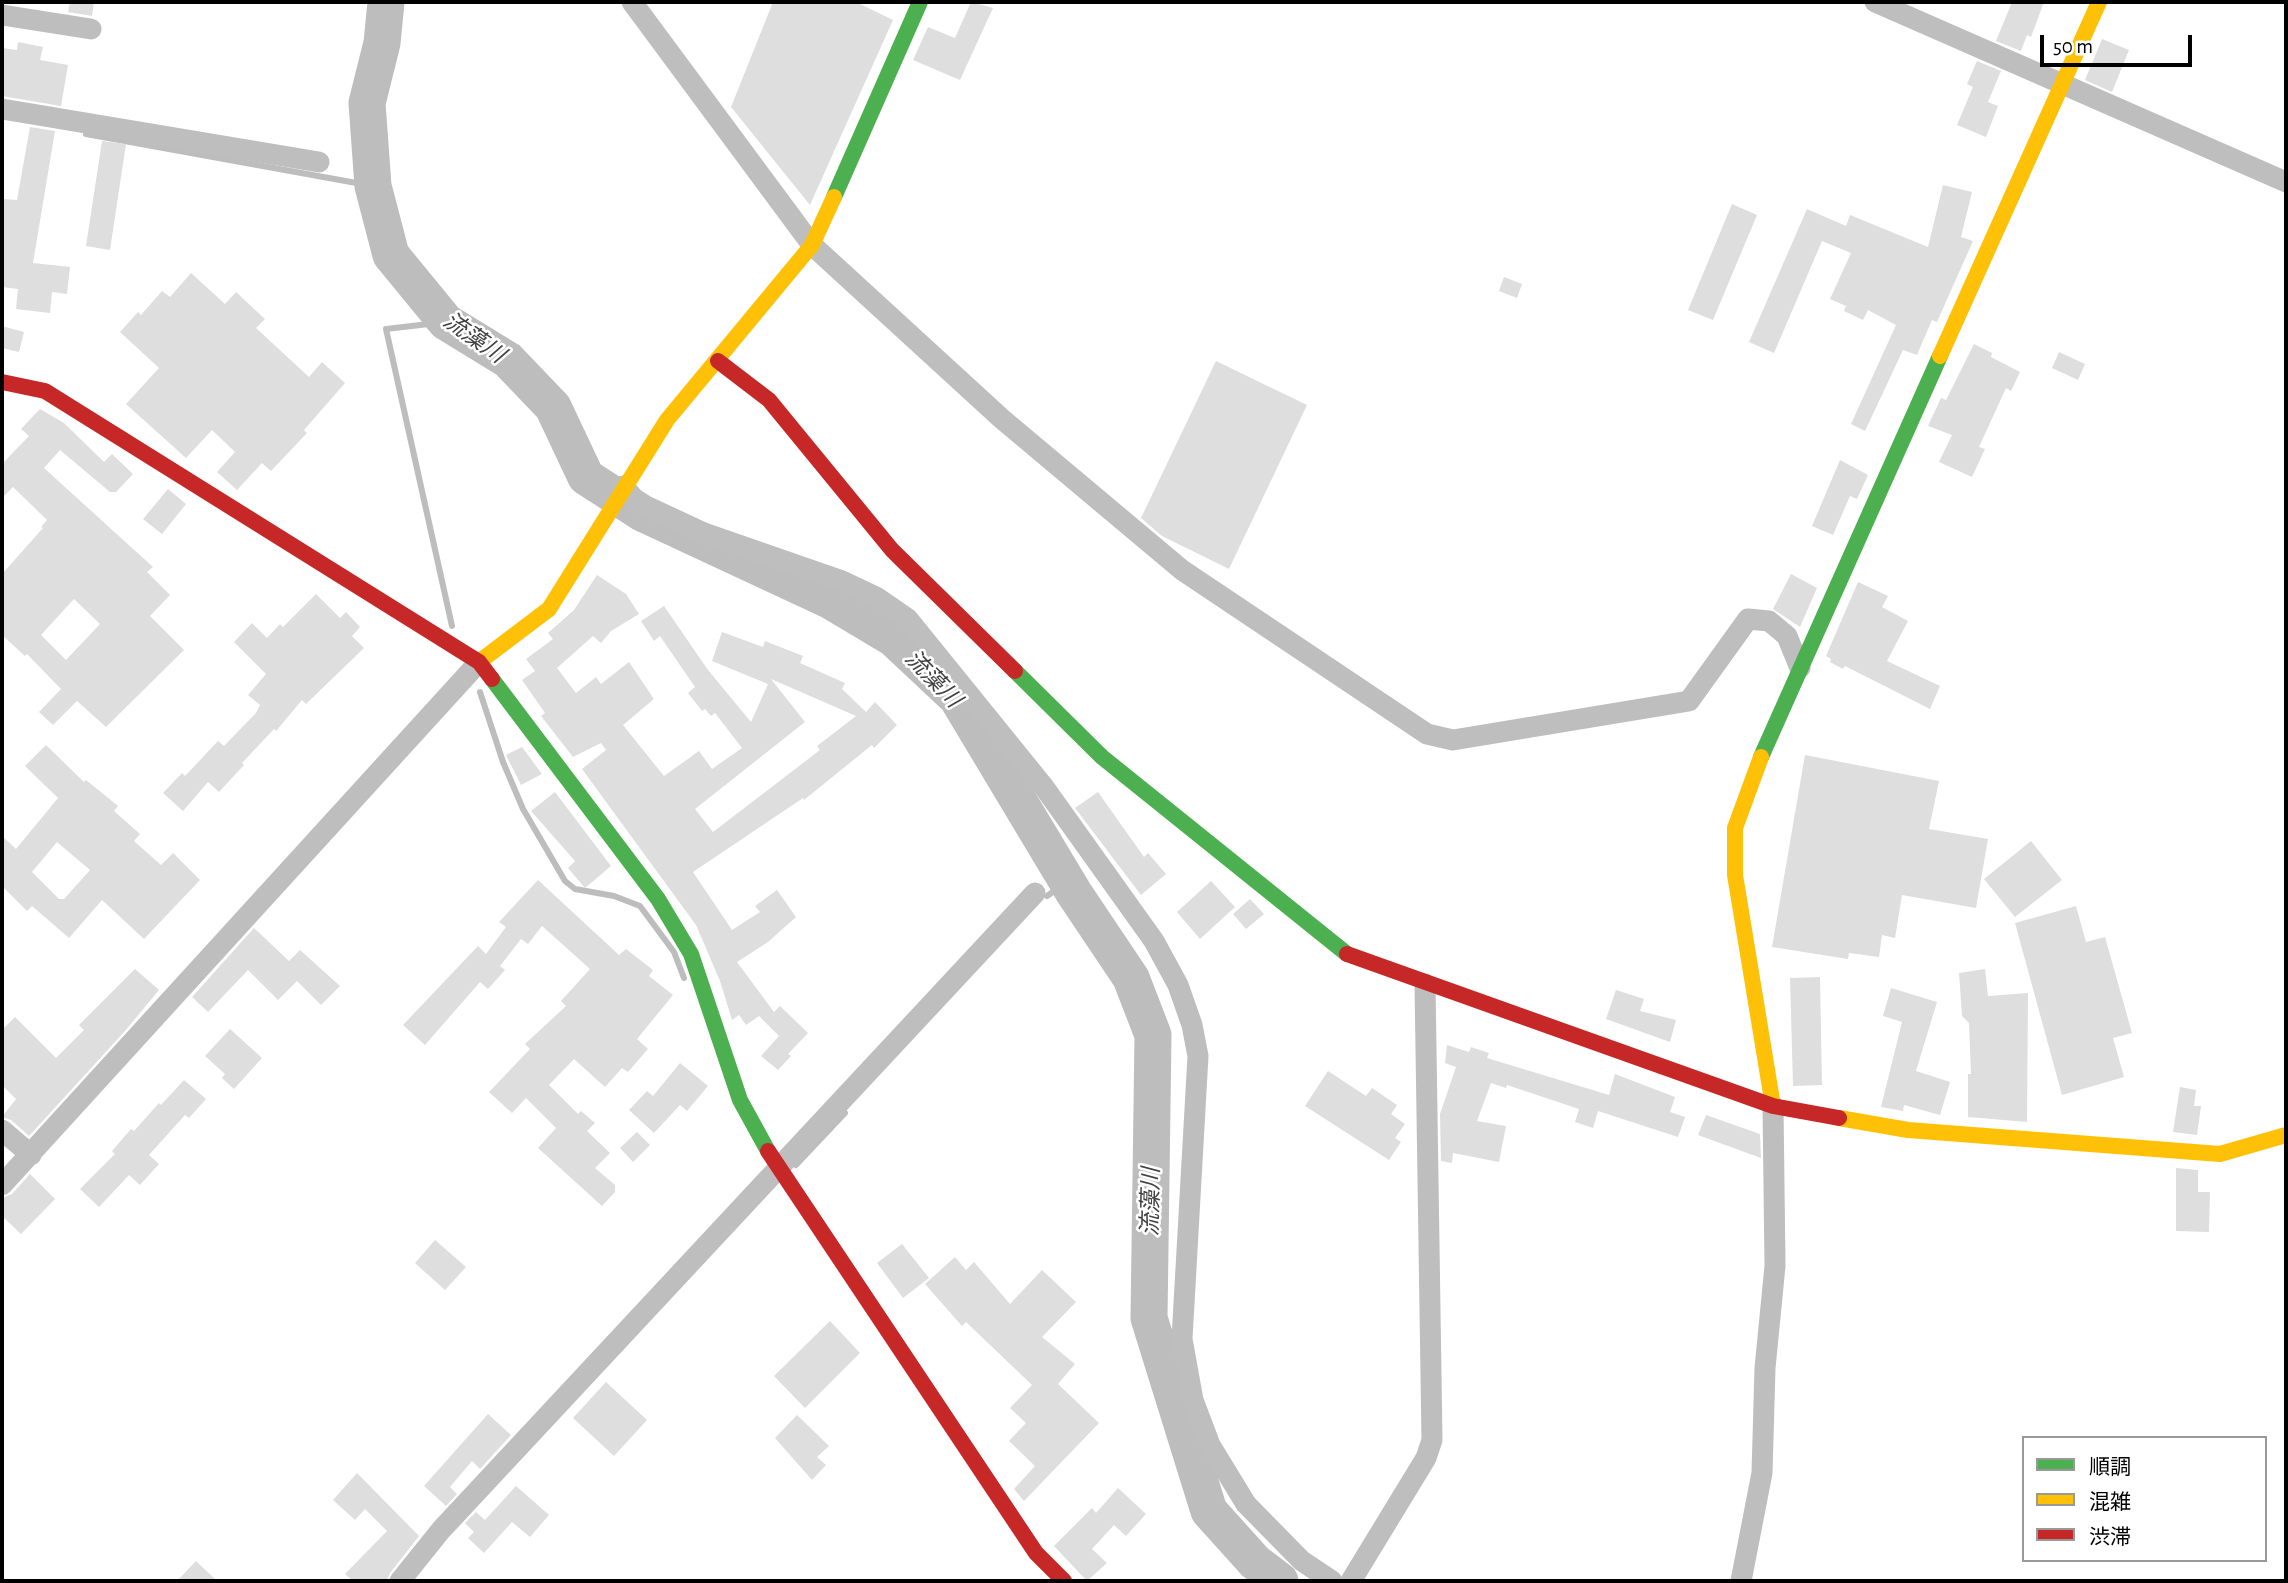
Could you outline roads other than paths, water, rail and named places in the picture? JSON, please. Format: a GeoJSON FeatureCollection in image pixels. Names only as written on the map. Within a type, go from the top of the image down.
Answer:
{"type":"FeatureCollection","features":[{"type":"Feature","properties":{"kind":"street"},"geometry":{"type":"LineString","coordinates":[[632,2],[812,245],[1002,419],[1182,570],[1427,734],[1453,740],[1689,701],[1748,619],[1769,621],[1787,636],[1800,668]]}},
{"type":"Feature","properties":{"kind":"street"},"geometry":{"type":"LineString","coordinates":[[2,1185],[479,662],[549,609],[667,420],[812,245],[920,2]]}},
{"type":"Feature","properties":{"kind":"street"},"geometry":{"type":"LineString","coordinates":[[1875,2],[2286,182]]}},
{"type":"Feature","properties":{"kind":"street"},"geometry":{"type":"LineString","coordinates":[[1741,1581],[1762,1474],[1765,1368],[1775,1266],[1773,1106],[1735,875],[1735,828],[1752,777],[2098,2]]}},
{"type":"Feature","properties":{"kind":"street"},"geometry":{"type":"LineString","coordinates":[[2,15],[91,29]]}},
{"type":"Feature","properties":{"kind":"street"},"geometry":{"type":"LineString","coordinates":[[2,109],[319,162]]}},
{"type":"Feature","properties":{"kind":"street"},"geometry":{"type":"LineString","coordinates":[[719,360],[769,400],[892,550],[1101,757],[1350,957],[1773,1106],[1908,1130],[2220,1154],[2286,1135]]}},
{"type":"Feature","properties":{"kind":"street"},"geometry":{"type":"LineString","coordinates":[[2,382],[45,391],[479,662],[658,899],[691,954],[740,1100],[771,1177],[1036,1553],[1064,1581]]}},
{"type":"Feature","properties":{"kind":"street"},"geometry":{"type":"LineString","coordinates":[[623,487],[639,504],[698,531],[842,581],[876,597],[908,619],[1045,787],[1154,941],[1178,985],[1192,1025],[1198,1056],[1182,1339],[1193,1400],[1210,1445],[1247,1504],[1302,1561],[1332,1581]]}},
{"type":"Feature","properties":{"kind":"street"},"geometry":{"type":"LineString","coordinates":[[400,1581],[441,1530],[1035,893]]}},
{"type":"Feature","properties":{"kind":"street"},"geometry":{"type":"LineString","coordinates":[[1351,1581],[1426,1458],[1432,1440],[1425,984]]}},
{"type":"Feature","properties":{"kind":"street"},"geometry":{"type":"LineString","coordinates":[[2,1130],[31,1155]]}},
{"type":"Feature","properties":{"kind":"waterway","name":"流藻川"},"geometry":{"type":"LineString","coordinates":[[386,2],[382,43],[367,103],[373,186],[391,255],[446,322],[508,360],[553,407],[586,477],[642,513],[831,601],[893,638],[957,698],[1074,893],[1131,978],[1153,1035],[1149,1318],[1209,1511],[1255,1562],[1280,1581]]}},
{"type":"Feature","properties":{"kind":"waterway"},"geometry":{"type":"LineString","coordinates":[[86,134],[373,186]]}},
{"type":"Feature","properties":{"kind":"waterway"},"geometry":{"type":"LineString","coordinates":[[446,322],[386,329],[452,626]]}},
{"type":"Feature","properties":{"kind":"waterway"},"geometry":{"type":"LineString","coordinates":[[480,692],[503,762],[523,809],[565,881],[575,889],[614,896],[640,906],[674,952],[684,978]]}},
{"type":"Feature","properties":{"kind":"waterway"},"geometry":{"type":"LineString","coordinates":[[1047,896],[1057,889],[1074,893]]}},
{"type":"Feature","properties":{"kind":"waterway"},"geometry":{"type":"LineString","coordinates":[[796,1165],[845,1113]]}}]}
